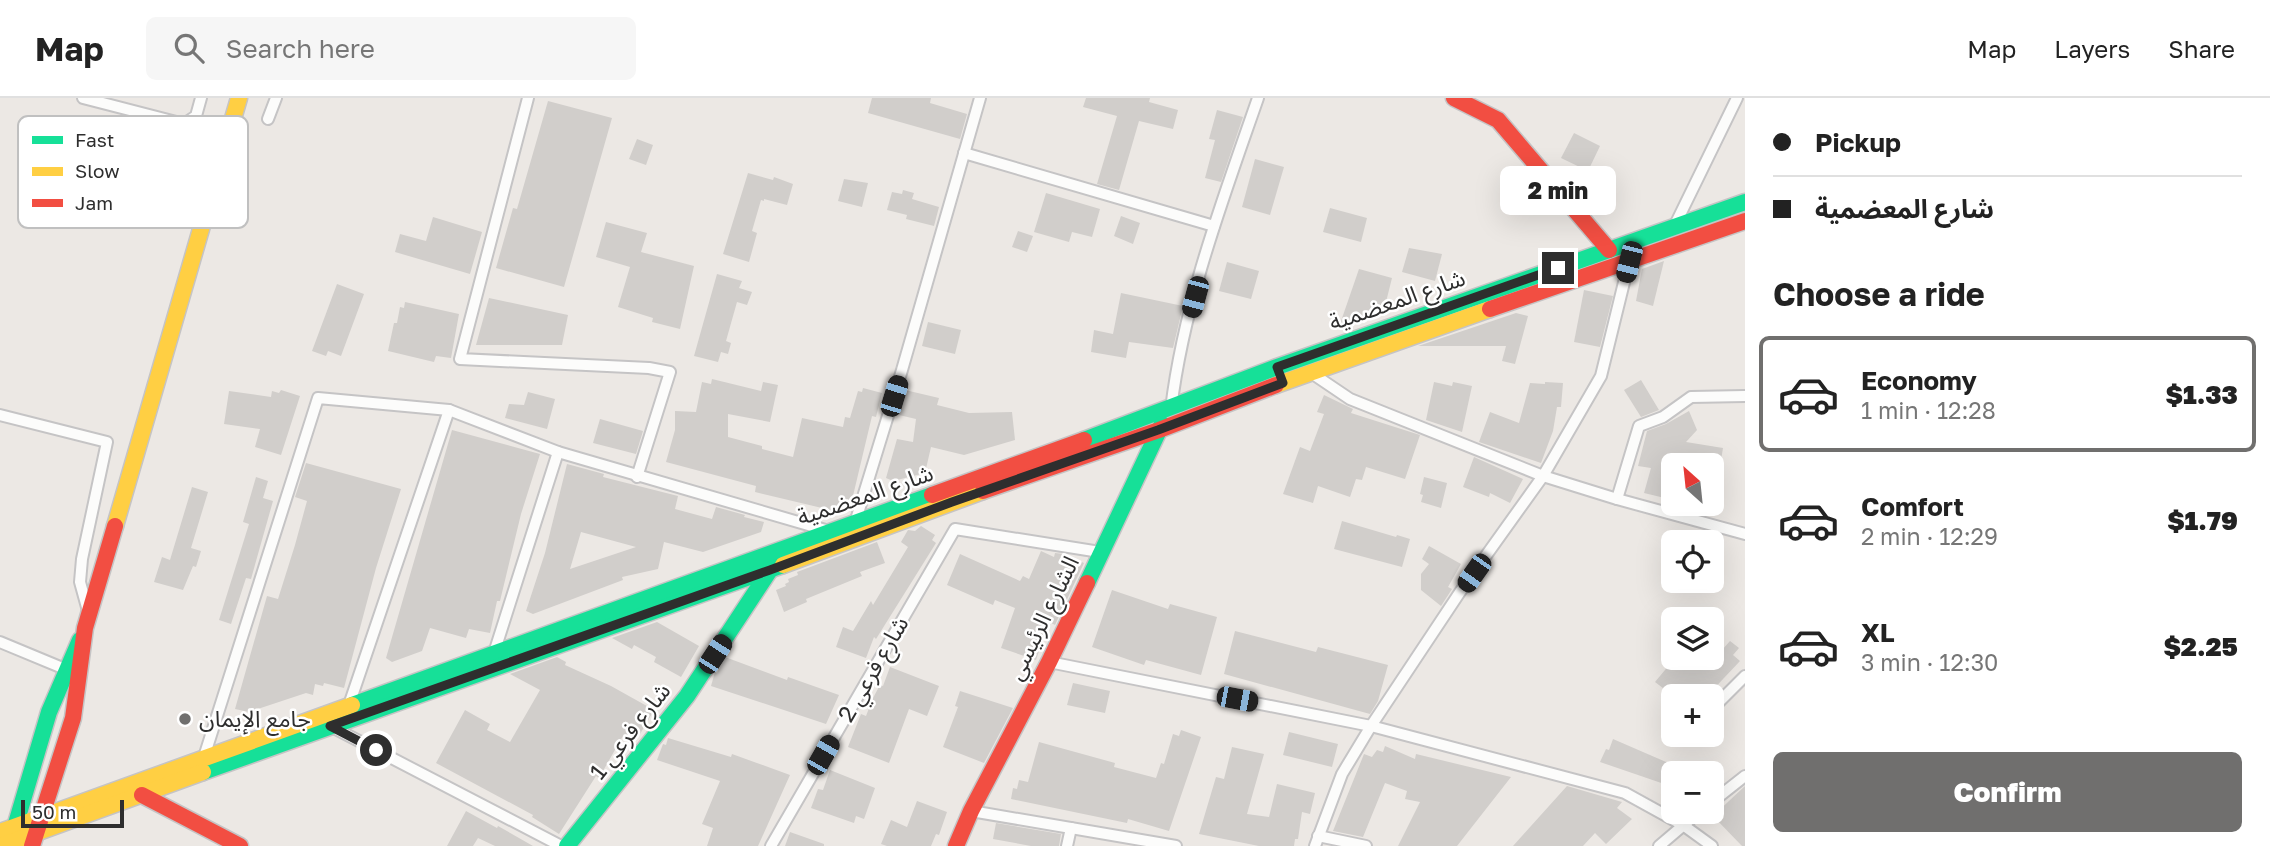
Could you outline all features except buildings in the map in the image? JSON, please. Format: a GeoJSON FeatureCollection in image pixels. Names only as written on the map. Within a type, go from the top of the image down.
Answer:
{"type":"FeatureCollection","features":[{"type":"Feature","properties":{"kind":"main road"},"geometry":{"type":"LineString","coordinates":[[234,116],[239,98]]}},
{"type":"Feature","properties":{"kind":"main road"},"geometry":{"type":"LineString","coordinates":[[1454,98],[1498,120],[1609,250]]}},
{"type":"Feature","properties":{"kind":"main road","name":"شارع المعضمية"},"geometry":{"type":"LineString","coordinates":[[7,838],[41,817],[204,757],[1171,409],[1277,367],[1745,202]]}},
{"type":"Feature","properties":{"kind":"main road","name":"شارع المعضمية"},"geometry":{"type":"LineString","coordinates":[[7,838],[34,840],[142,795],[330,726],[1158,430],[1310,372],[1745,221]]}},
{"type":"Feature","properties":{"kind":"main road"},"geometry":{"type":"LineString","coordinates":[[34,840],[74,718],[87,622],[201,228]]}},
{"type":"Feature","properties":{"kind":"main road"},"geometry":{"type":"LineString","coordinates":[[1277,367],[1283,383]]}},
{"type":"Feature","properties":{"kind":"main road","name":"الشارع الرئيسي"},"geometry":{"type":"LineString","coordinates":[[956,846],[971,811],[1049,662],[1158,430],[1171,409]]}},
{"type":"Feature","properties":{"kind":"main road","name":"شارع فرعي 1"},"geometry":{"type":"LineString","coordinates":[[567,846],[687,696],[770,570]]}},
{"type":"Feature","properties":{"kind":"main road"},"geometry":{"type":"LineString","coordinates":[[7,838],[44,723],[87,622]]}},
{"type":"Feature","properties":{"kind":"main road"},"geometry":{"type":"LineString","coordinates":[[142,795],[240,846]]}},
{"type":"Feature","properties":{"kind":"street"},"geometry":{"type":"LineString","coordinates":[[83,98],[153,116]]}},
{"type":"Feature","properties":{"kind":"street"},"geometry":{"type":"LineString","coordinates":[[196,116],[201,98]]}},
{"type":"Feature","properties":{"kind":"street"},"geometry":{"type":"LineString","coordinates":[[268,119],[276,98]]}},
{"type":"Feature","properties":{"kind":"street"},"geometry":{"type":"LineString","coordinates":[[528,98],[460,359],[649,368],[670,372],[637,477]]}},
{"type":"Feature","properties":{"kind":"street"},"geometry":{"type":"LineString","coordinates":[[1171,409],[1176,368],[1214,226],[1258,98]]}},
{"type":"Feature","properties":{"kind":"street"},"geometry":{"type":"LineString","coordinates":[[1674,227],[1737,98]]}},
{"type":"Feature","properties":{"kind":"street"},"geometry":{"type":"LineString","coordinates":[[855,523],[964,153],[976,99]]}},
{"type":"Feature","properties":{"kind":"street"},"geometry":{"type":"LineString","coordinates":[[964,153],[1214,226]]}},
{"type":"Feature","properties":{"kind":"street"},"geometry":{"type":"LineString","coordinates":[[1366,846],[1317,841],[1342,774],[1460,593],[1543,476],[1601,376],[1629,262]]}},
{"type":"Feature","properties":{"kind":"street"},"geometry":{"type":"LineString","coordinates":[[1310,372],[1350,399],[1543,476],[1745,534]]}},
{"type":"Feature","properties":{"kind":"street"},"geometry":{"type":"LineString","coordinates":[[1617,499],[1639,426],[1663,418],[1691,397],[1745,396]]}},
{"type":"Feature","properties":{"kind":"street"},"geometry":{"type":"LineString","coordinates":[[204,757],[318,398],[449,410],[558,452],[829,531]]}},
{"type":"Feature","properties":{"kind":"street"},"geometry":{"type":"LineString","coordinates":[[349,705],[449,410]]}},
{"type":"Feature","properties":{"kind":"street"},"geometry":{"type":"LineString","coordinates":[[0,415],[107,442],[82,559],[80,582],[87,622]]}},
{"type":"Feature","properties":{"kind":"street"},"geometry":{"type":"LineString","coordinates":[[494,653],[558,452]]}},
{"type":"Feature","properties":{"kind":"street","name":"شارع فرعي 2"},"geometry":{"type":"LineString","coordinates":[[771,846],[955,529],[1100,552]]}},
{"type":"Feature","properties":{"kind":"street"},"geometry":{"type":"LineString","coordinates":[[0,642],[65,669]]}},
{"type":"Feature","properties":{"kind":"street"},"geometry":{"type":"LineString","coordinates":[[1049,662],[1371,726],[1625,793],[1683,825],[1712,846]]}},
{"type":"Feature","properties":{"kind":"street"},"geometry":{"type":"LineString","coordinates":[[1724,697],[1745,676]]}},
{"type":"Feature","properties":{"kind":"street"},"geometry":{"type":"LineString","coordinates":[[330,726],[561,846]]}},
{"type":"Feature","properties":{"kind":"street"},"geometry":{"type":"LineString","coordinates":[[1724,793],[1745,776]]}},
{"type":"Feature","properties":{"kind":"street"},"geometry":{"type":"LineString","coordinates":[[971,811],[1176,846]]}},
{"type":"Feature","properties":{"kind":"street"},"geometry":{"type":"LineString","coordinates":[[1659,846],[1683,825]]}},
{"type":"Feature","properties":{"kind":"street"},"geometry":{"type":"LineString","coordinates":[[1068,846],[1071,828]]}},
{"type":"Feature","properties":{"kind":"traffic: fast"},"geometry":{"type":"LineString","coordinates":[[1084,440],[1277,367],[1745,202]]}},
{"type":"Feature","properties":{"kind":"traffic: fast"},"geometry":{"type":"LineString","coordinates":[[1087,583],[1162,424]]}},
{"type":"Feature","properties":{"kind":"traffic: fast"},"geometry":{"type":"LineString","coordinates":[[352,705],[932,495]]}},
{"type":"Feature","properties":{"kind":"traffic: fast"},"geometry":{"type":"LineString","coordinates":[[203,772],[783,565]]}},
{"type":"Feature","properties":{"kind":"traffic: fast"},"geometry":{"type":"LineString","coordinates":[[567,846],[687,696],[770,570]]}},
{"type":"Feature","properties":{"kind":"traffic: fast"},"geometry":{"type":"LineString","coordinates":[[12,837],[49,712],[80,640]]}},
{"type":"Feature","properties":{"kind":"traffic: slow"},"geometry":{"type":"LineString","coordinates":[[234,116],[239,98]]}},
{"type":"Feature","properties":{"kind":"traffic: slow"},"geometry":{"type":"LineString","coordinates":[[115,526],[201,228]]}},
{"type":"Feature","properties":{"kind":"traffic: slow"},"geometry":{"type":"LineString","coordinates":[[1276,385],[1490,309]]}},
{"type":"Feature","properties":{"kind":"traffic: slow"},"geometry":{"type":"LineString","coordinates":[[783,565],[983,491]]}},
{"type":"Feature","properties":{"kind":"traffic: slow"},"geometry":{"type":"LineString","coordinates":[[0,832],[352,705]]}},
{"type":"Feature","properties":{"kind":"traffic: slow"},"geometry":{"type":"LineString","coordinates":[[0,846],[203,772]]}},
{"type":"Feature","properties":{"kind":"traffic: jam"},"geometry":{"type":"LineString","coordinates":[[1454,98],[1498,120],[1609,250]]}},
{"type":"Feature","properties":{"kind":"traffic: jam"},"geometry":{"type":"LineString","coordinates":[[1490,309],[1745,221]]}},
{"type":"Feature","properties":{"kind":"traffic: jam"},"geometry":{"type":"LineString","coordinates":[[983,491],[1159,430],[1276,385]]}},
{"type":"Feature","properties":{"kind":"traffic: jam"},"geometry":{"type":"LineString","coordinates":[[932,495],[1084,440]]}},
{"type":"Feature","properties":{"kind":"traffic: jam"},"geometry":{"type":"LineString","coordinates":[[32,846],[73,718],[85,628],[115,526]]}},
{"type":"Feature","properties":{"kind":"traffic: jam"},"geometry":{"type":"LineString","coordinates":[[956,846],[971,811],[1087,583]]}},
{"type":"Feature","properties":{"kind":"traffic: jam"},"geometry":{"type":"LineString","coordinates":[[142,795],[240,846]]}},
{"type":"Feature","properties":{"kind":"place","name":"جامع الإيمان"},"geometry":{"type":"Point","coordinates":[185,719]}},
{"type":"Feature","properties":{"kind":"route"},"geometry":{"type":"LineString","coordinates":[[376,750],[330,726],[1158,430],[1283,383],[1277,367],[1558,268]]}}]}
